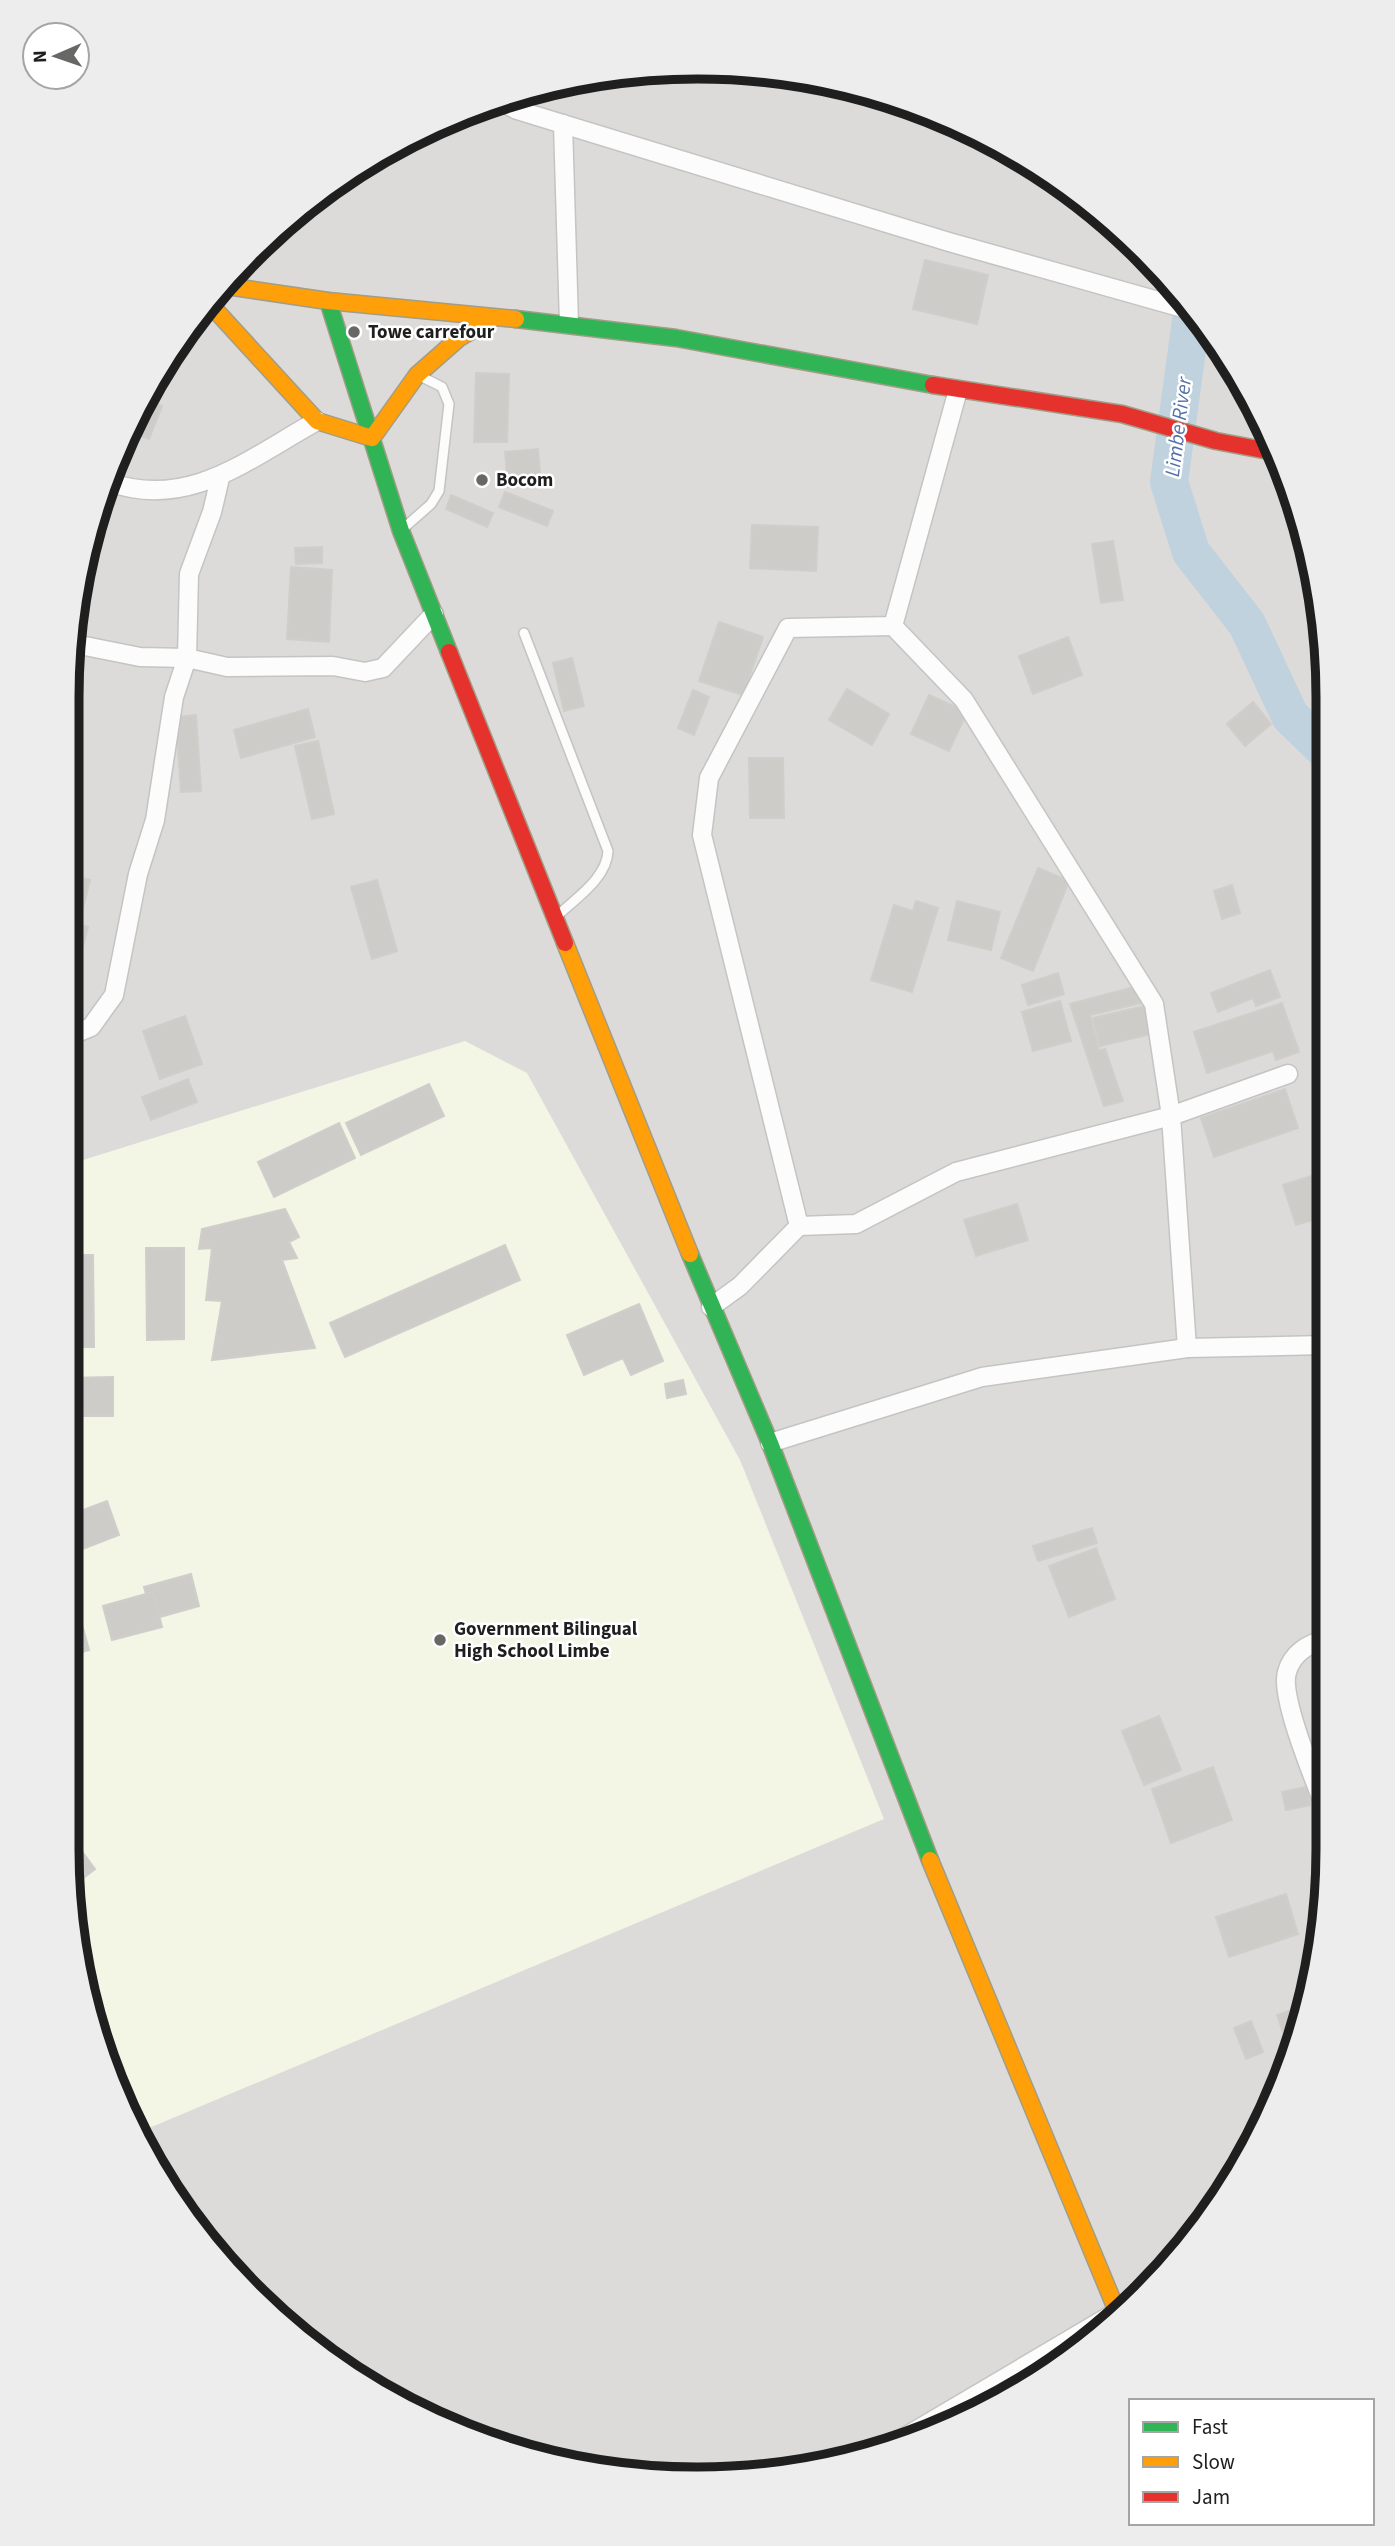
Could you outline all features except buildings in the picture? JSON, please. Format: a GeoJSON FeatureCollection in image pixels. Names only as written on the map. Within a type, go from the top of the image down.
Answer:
{"type":"FeatureCollection","features":[{"type":"Feature","properties":{"kind":"main road"},"geometry":{"type":"LineString","coordinates":[[235,287],[328,301],[569,324],[676,338],[958,390],[1122,414],[1216,441],[1264,450]]}},
{"type":"Feature","properties":{"kind":"main road"},"geometry":{"type":"LineString","coordinates":[[328,301],[401,531],[711,1307],[770,1443],[941,1889],[1115,2304]]}},
{"type":"Feature","properties":{"kind":"main road"},"geometry":{"type":"LineString","coordinates":[[216,310],[317,421],[372,438]]}},
{"type":"Feature","properties":{"kind":"main road"},"geometry":{"type":"LineString","coordinates":[[372,438],[417,375],[459,338],[493,318]]}},
{"type":"Feature","properties":{"kind":"street"},"geometry":{"type":"LineString","coordinates":[[516,107],[563,124],[935,238],[1176,306]]}},
{"type":"Feature","properties":{"kind":"street"},"geometry":{"type":"LineString","coordinates":[[563,124],[569,324]]}},
{"type":"Feature","properties":{"kind":"street"},"geometry":{"type":"LineString","coordinates":[[893,626],[958,390]]}},
{"type":"Feature","properties":{"kind":"street"},"geometry":{"type":"LineString","coordinates":[[118,484],[154,490],[176,489],[220,478],[317,421]]}},
{"type":"Feature","properties":{"kind":"street"},"geometry":{"type":"LineString","coordinates":[[79,1032],[91,1027],[114,995],[138,874],[155,820],[174,697],[187,658],[189,574],[212,512],[220,478]]}},
{"type":"Feature","properties":{"kind":"street"},"geometry":{"type":"LineString","coordinates":[[81,645],[139,657],[187,658],[227,667],[333,666],[365,672],[383,668],[434,614]]}},
{"type":"Feature","properties":{"kind":"street"},"geometry":{"type":"LineString","coordinates":[[799,1226],[702,835],[709,778],[788,628],[893,626],[964,700],[1154,1004],[1171,1116],[1187,1348]]}},
{"type":"Feature","properties":{"kind":"street"},"geometry":{"type":"LineString","coordinates":[[711,1307],[740,1286],[799,1226],[856,1224],[956,1172],[1171,1116],[1288,1074]]}},
{"type":"Feature","properties":{"kind":"street"},"geometry":{"type":"LineString","coordinates":[[770,1443],[982,1377],[1187,1348],[1316,1345]]}},
{"type":"Feature","properties":{"kind":"street"},"geometry":{"type":"LineString","coordinates":[[1316,1642],[1297,1654],[1286,1673],[1287,1698],[1316,1781]]}},
{"type":"Feature","properties":{"kind":"street"},"geometry":{"type":"LineString","coordinates":[[935,2419],[1074,2339]]}},
{"type":"Feature","properties":{"kind":"lane"},"geometry":{"type":"LineString","coordinates":[[401,531],[431,504],[439,491],[449,404],[442,387],[417,375]]}},
{"type":"Feature","properties":{"kind":"lane"},"geometry":{"type":"LineString","coordinates":[[524,633],[608,851],[608,864],[556,917]]}},
{"type":"Feature","properties":{"kind":"shaded area"},"geometry":{"type":"Polygon","coordinates":[[[657,80],[738,80],[778,84],[858,100],[934,126],[971,143],[1041,183],[1105,232],[1163,290],[1212,354],[1233,388],[1269,461],[1295,537],[1311,617],[1316,698],[1315,1889],[1311,1929],[1295,2009],[1269,2085],[1252,2122],[1212,2192],[1163,2256],[1135,2286],[1074,2339],[1007,2384],[934,2420],[858,2446],[818,2455],[738,2466],[657,2466],[617,2462],[537,2446],[461,2420],[424,2403],[354,2363],[290,2314],[260,2286],[232,2256],[183,2192],[143,2122],[126,2085],[100,2009],[84,1929],[79,1848],[80,657],[84,617],[100,537],[126,461],[143,424],[183,354],[207,321],[232,290],[290,232],[354,183],[388,162],[461,126],[499,112],[537,100],[617,84],[657,80]]]}},
{"type":"Feature","properties":{"kind":"shaded area","name":"Government Bilingual High School Limbe"},"geometry":{"type":"Polygon","coordinates":[[[465,1041],[527,1073],[740,1460],[884,1819],[147,2129],[126,2085],[100,2009],[84,1929],[80,1889],[79,1161],[465,1041]]]}},
{"type":"Feature","properties":{"kind":"waterway","name":"Limbe River"},"geometry":{"type":"LineString","coordinates":[[1190,324],[1169,482],[1191,552],[1247,624],[1290,716],[1316,741]]}},
{"type":"Feature","properties":{"kind":"traffic: fast"},"geometry":{"type":"LineString","coordinates":[[328,301],[401,531],[449,652]]}},
{"type":"Feature","properties":{"kind":"traffic: fast"},"geometry":{"type":"LineString","coordinates":[[516,319],[676,338],[933,385]]}},
{"type":"Feature","properties":{"kind":"traffic: fast"},"geometry":{"type":"LineString","coordinates":[[690,1254],[770,1443],[930,1860]]}},
{"type":"Feature","properties":{"kind":"traffic: slow"},"geometry":{"type":"LineString","coordinates":[[235,287],[328,301],[516,319]]}},
{"type":"Feature","properties":{"kind":"traffic: slow"},"geometry":{"type":"LineString","coordinates":[[216,310],[317,421],[372,438],[417,375],[459,338],[493,318]]}},
{"type":"Feature","properties":{"kind":"traffic: slow"},"geometry":{"type":"LineString","coordinates":[[565,943],[690,1254]]}},
{"type":"Feature","properties":{"kind":"traffic: slow"},"geometry":{"type":"LineString","coordinates":[[930,1860],[1114,2305]]}},
{"type":"Feature","properties":{"kind":"traffic: jam"},"geometry":{"type":"LineString","coordinates":[[933,385],[1122,414],[1216,441],[1264,450]]}},
{"type":"Feature","properties":{"kind":"traffic: jam"},"geometry":{"type":"LineString","coordinates":[[449,652],[565,943]]}},
{"type":"Feature","properties":{"kind":"place","name":"Towe carrefour"},"geometry":{"type":"Point","coordinates":[354,332]}},
{"type":"Feature","properties":{"kind":"place","name":"Bocom"},"geometry":{"type":"Point","coordinates":[482,480]}},
{"type":"Feature","properties":{"kind":"place","name":"Government Bilingual High School Limbe"},"geometry":{"type":"Point","coordinates":[440,1640]}}]}
